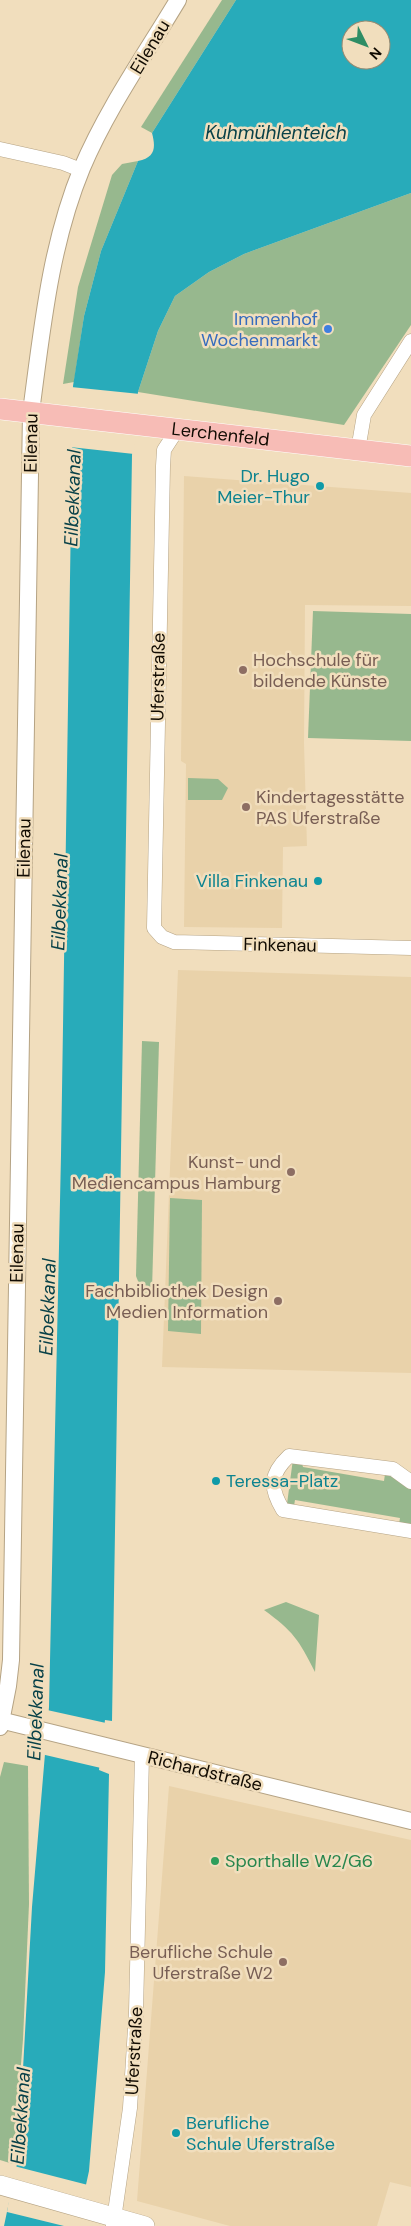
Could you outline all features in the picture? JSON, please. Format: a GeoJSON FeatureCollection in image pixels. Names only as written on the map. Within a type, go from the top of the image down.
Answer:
{"type":"FeatureCollection","features":[{"type":"Feature","properties":{"kind":"main road","name":"Lerchenfeld"},"geometry":{"type":"LineString","coordinates":[[0,409],[411,456]]}},
{"type":"Feature","properties":{"kind":"main road"},"geometry":{"type":"LineString","coordinates":[[5,2187],[90,2210],[113,2222],[145,2226]]}},
{"type":"Feature","properties":{"kind":"street","name":"Eilenau"},"geometry":{"type":"LineString","coordinates":[[1,1722],[11,1660],[31,412],[48,284],[81,170],[98,133],[178,0]]}},
{"type":"Feature","properties":{"kind":"street"},"geometry":{"type":"LineString","coordinates":[[0,149],[63,163],[81,170]]}},
{"type":"Feature","properties":{"kind":"street"},"geometry":{"type":"LineString","coordinates":[[358,450],[364,415],[411,342]]}},
{"type":"Feature","properties":{"kind":"street","name":"Uferstraße"},"geometry":{"type":"LineString","coordinates":[[154,928],[163,466],[164,450],[177,430]]}},
{"type":"Feature","properties":{"kind":"street","name":"Finkenau"},"geometry":{"type":"LineString","coordinates":[[154,928],[162,937],[174,942],[411,948]]}},
{"type":"Feature","properties":{"kind":"street"},"geometry":{"type":"LineString","coordinates":[[411,1482],[393,1469],[289,1456],[278,1467],[273,1482],[275,1497],[283,1510],[411,1531]]}},
{"type":"Feature","properties":{"kind":"street","name":"Richardstraße"},"geometry":{"type":"LineString","coordinates":[[1,1722],[104,1745],[142,1756],[411,1821]]}},
{"type":"Feature","properties":{"kind":"street","name":"Uferstraße"},"geometry":{"type":"LineString","coordinates":[[113,2222],[130,2108],[136,2012],[142,1756]]}},
{"type":"Feature","properties":{"kind":"shaded area","name":"Hochschule für bildende Künste"},"geometry":{"type":"Polygon","coordinates":[[[184,476],[411,493],[411,606],[305,605],[304,743],[307,846],[283,847],[282,928],[184,927],[186,764],[181,761],[184,476]]]}},
{"type":"Feature","properties":{"kind":"shaded area","name":"Kunst- und Mediencampus Hamburg"},"geometry":{"type":"Polygon","coordinates":[[[178,970],[411,977],[411,1373],[162,1367],[178,970]]]}},
{"type":"Feature","properties":{"kind":"shaded area","name":"Berufliche Schule Uferstraße W2"},"geometry":{"type":"Polygon","coordinates":[[[169,1786],[411,1840],[411,2187],[390,2182],[377,2226],[230,2226],[137,2201],[169,1786]]]}},
{"type":"Feature","properties":{"kind":"green space"},"geometry":{"type":"Polygon","coordinates":[[[222,0],[236,0],[152,133],[141,127],[222,0]]]}},
{"type":"Feature","properties":{"kind":"green space"},"geometry":{"type":"Polygon","coordinates":[[[138,161],[101,251],[84,316],[74,382],[63,384],[78,287],[112,175],[122,164],[138,161]]]}},
{"type":"Feature","properties":{"kind":"green space"},"geometry":{"type":"Polygon","coordinates":[[[411,193],[411,325],[344,425],[138,392],[158,331],[175,296],[209,272],[244,254],[411,193]]]}},
{"type":"Feature","properties":{"kind":"green space"},"geometry":{"type":"Polygon","coordinates":[[[313,611],[411,614],[411,741],[308,738],[313,611]]]}},
{"type":"Feature","properties":{"kind":"green space"},"geometry":{"type":"Polygon","coordinates":[[[188,778],[218,779],[228,788],[222,800],[188,800],[188,778]]]}},
{"type":"Feature","properties":{"kind":"green space"},"geometry":{"type":"Polygon","coordinates":[[[142,1041],[159,1042],[152,1290],[143,1294],[136,1276],[142,1041]]]}},
{"type":"Feature","properties":{"kind":"green space"},"geometry":{"type":"Polygon","coordinates":[[[170,1198],[202,1200],[201,1334],[168,1331],[170,1198]]]}},
{"type":"Feature","properties":{"kind":"green space"},"geometry":{"type":"Polygon","coordinates":[[[293,1459],[301,1460],[303,1467],[384,1481],[385,1474],[392,1475],[411,1489],[411,1526],[399,1524],[400,1518],[295,1500],[294,1506],[287,1504],[293,1459]]]}},
{"type":"Feature","properties":{"kind":"green space"},"geometry":{"type":"Polygon","coordinates":[[[286,1602],[319,1615],[315,1672],[289,1630],[264,1610],[286,1602]]]}},
{"type":"Feature","properties":{"kind":"green space"},"geometry":{"type":"Polygon","coordinates":[[[4,1762],[28,1766],[29,1904],[23,2039],[13,2164],[0,2160],[0,1777],[4,1762]]]}},
{"type":"Feature","properties":{"kind":"water"},"geometry":{"type":"Polygon","coordinates":[[[236,0],[411,0],[411,193],[244,254],[209,272],[175,296],[158,331],[138,392],[132,455],[112,1721],[105,1720],[99,1770],[109,1774],[105,1972],[89,2171],[77,2226],[4,2226],[18,2159],[32,1907],[49,1707],[61,1155],[73,386],[84,316],[101,251],[138,161],[144,160],[151,155],[154,143],[152,133],[236,0]]]}},
{"type":"Feature","properties":{"kind":"pier"},"geometry":{"type":"Polygon","coordinates":[[[71,387],[140,394],[134,454],[70,447],[71,387]]]}},
{"type":"Feature","properties":{"kind":"pier"},"geometry":{"type":"Polygon","coordinates":[[[47,1710],[106,1723],[101,1768],[41,1754],[47,1710]]]}},
{"type":"Feature","properties":{"kind":"pier"},"geometry":{"type":"Polygon","coordinates":[[[14,2166],[88,2185],[80,2226],[64,2226],[7,2212],[14,2166]]]}},
{"type":"Feature","properties":{"kind":"place","name":"Immenhof Wochenmarkt"},"geometry":{"type":"Point","coordinates":[328,329]}},
{"type":"Feature","properties":{"kind":"place","name":"Dr. Hugo Meier-Thur"},"geometry":{"type":"Point","coordinates":[320,486]}},
{"type":"Feature","properties":{"kind":"place","name":"Hochschule für bildende Künste"},"geometry":{"type":"Point","coordinates":[243,670]}},
{"type":"Feature","properties":{"kind":"place","name":"Kindertagesstätte PAS Uferstraße"},"geometry":{"type":"Point","coordinates":[246,807]}},
{"type":"Feature","properties":{"kind":"place","name":"Villa Finkenau"},"geometry":{"type":"Point","coordinates":[318,881]}},
{"type":"Feature","properties":{"kind":"place","name":"Kunst- und Mediencampus Hamburg"},"geometry":{"type":"Point","coordinates":[291,1172]}},
{"type":"Feature","properties":{"kind":"place","name":"Fachbibliothek Design Medien Information"},"geometry":{"type":"Point","coordinates":[278,1301]}},
{"type":"Feature","properties":{"kind":"place","name":"Teressa-Platz"},"geometry":{"type":"Point","coordinates":[216,1481]}},
{"type":"Feature","properties":{"kind":"place","name":"Sporthalle W2/G6"},"geometry":{"type":"Point","coordinates":[215,1861]}},
{"type":"Feature","properties":{"kind":"place","name":"Berufliche Schule Uferstraße W2"},"geometry":{"type":"Point","coordinates":[283,1962]}},
{"type":"Feature","properties":{"kind":"place","name":"Berufliche Schule Uferstraße"},"geometry":{"type":"Point","coordinates":[176,2133]}},
{"type":"Feature","properties":{"kind":"water label","name":"Kuhmühlenteich"},"geometry":{"type":"Point","coordinates":[276,132]}},
{"type":"Feature","properties":{"kind":"water label","name":"Eilbekkanal"},"geometry":{"type":"Point","coordinates":[72,498]}},
{"type":"Feature","properties":{"kind":"water label","name":"Eilbekkanal"},"geometry":{"type":"Point","coordinates":[59,902]}},
{"type":"Feature","properties":{"kind":"water label","name":"Eilbekkanal"},"geometry":{"type":"Point","coordinates":[47,1307]}},
{"type":"Feature","properties":{"kind":"water label","name":"Eilbekkanal"},"geometry":{"type":"Point","coordinates":[35,1712]}},
{"type":"Feature","properties":{"kind":"water label","name":"Eilbekkanal"},"geometry":{"type":"Point","coordinates":[20,2116]}}]}
